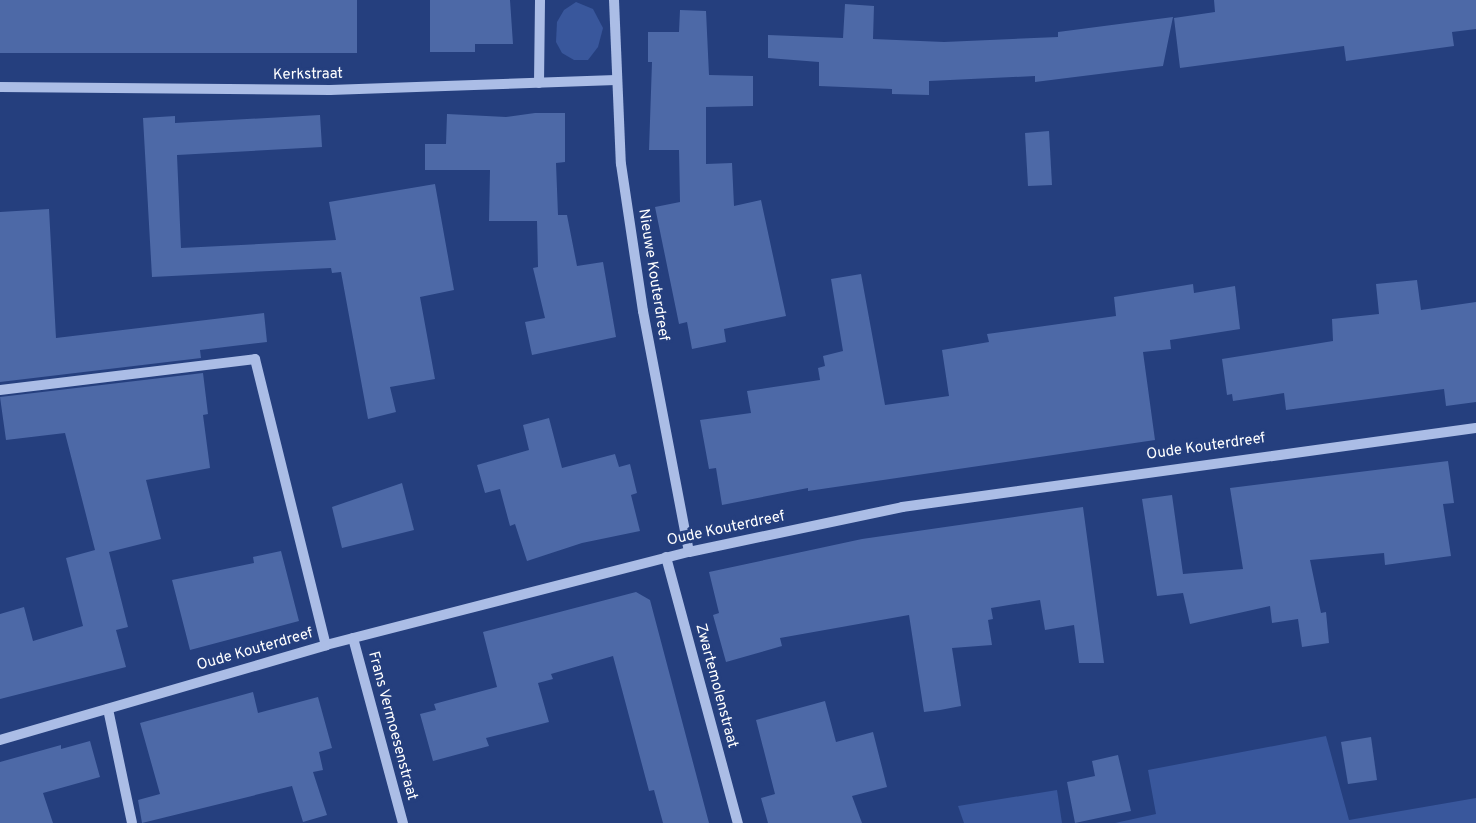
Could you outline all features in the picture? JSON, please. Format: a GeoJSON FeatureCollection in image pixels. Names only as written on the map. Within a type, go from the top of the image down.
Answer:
{"type":"FeatureCollection","features":[{"type":"Feature","properties":{"kind":"street"},"geometry":{"type":"LineString","coordinates":[[539,83],[540,0]]}},
{"type":"Feature","properties":{"kind":"street","name":"Nieuwe Kouterdreef"},"geometry":{"type":"LineString","coordinates":[[614,0],[621,164],[643,311],[689,552]]}},
{"type":"Feature","properties":{"kind":"street","name":"Kerkstraat"},"geometry":{"type":"LineString","coordinates":[[0,87],[330,90],[616,80]]}},
{"type":"Feature","properties":{"kind":"street"},"geometry":{"type":"LineString","coordinates":[[0,390],[255,359],[326,645]]}},
{"type":"Feature","properties":{"kind":"street","name":"Oude Kouterdreef"},"geometry":{"type":"LineString","coordinates":[[0,740],[326,645],[689,552],[902,507],[1476,428]]}},
{"type":"Feature","properties":{"kind":"street","name":"Zwartemolenstraat"},"geometry":{"type":"LineString","coordinates":[[666,557],[738,823]]}},
{"type":"Feature","properties":{"kind":"street","name":"Frans Vermoesenstraat"},"geometry":{"type":"LineString","coordinates":[[353,638],[403,823]]}},
{"type":"Feature","properties":{"kind":"street"},"geometry":{"type":"LineString","coordinates":[[108,709],[132,823]]}},
{"type":"Feature","properties":{"kind":"shaded area"},"geometry":{"type":"Polygon","coordinates":[[[576,2],[593,9],[603,28],[598,47],[588,60],[574,60],[562,53],[556,42],[557,22],[564,10],[576,2]]]}},
{"type":"Feature","properties":{"kind":"shaded area"},"geometry":{"type":"Polygon","coordinates":[[[1326,736],[1349,820],[1476,798],[1476,823],[1115,823],[1156,814],[1148,770],[1326,736]]]}},
{"type":"Feature","properties":{"kind":"shaded area"},"geometry":{"type":"Polygon","coordinates":[[[1057,790],[1062,823],[964,823],[958,806],[1057,790]]]}},
{"type":"Feature","properties":{"kind":"building"},"geometry":{"type":"Polygon","coordinates":[[[0,0],[357,0],[357,53],[0,53],[0,0]]]}},
{"type":"Feature","properties":{"kind":"building"},"geometry":{"type":"Polygon","coordinates":[[[430,0],[510,0],[513,44],[475,44],[475,52],[430,52],[430,0]]]}},
{"type":"Feature","properties":{"kind":"building"},"geometry":{"type":"Polygon","coordinates":[[[1214,0],[1476,0],[1476,29],[1452,32],[1454,46],[1346,61],[1344,46],[1180,68],[1174,18],[1215,12],[1214,0]]]}},
{"type":"Feature","properties":{"kind":"building"},"geometry":{"type":"Polygon","coordinates":[[[845,4],[874,6],[873,39],[944,42],[1058,37],[1058,32],[1173,17],[1163,66],[1035,82],[1035,76],[929,81],[929,95],[892,94],[892,89],[819,86],[819,62],[768,58],[768,35],[843,38],[845,4]]]}},
{"type":"Feature","properties":{"kind":"building"},"geometry":{"type":"Polygon","coordinates":[[[680,10],[706,11],[709,75],[753,76],[753,106],[706,107],[706,164],[732,163],[734,206],[761,200],[786,316],[724,329],[726,342],[692,349],[687,322],[679,324],[655,207],[680,202],[679,150],[649,150],[652,62],[648,62],[648,32],[679,32],[680,10]]]}},
{"type":"Feature","properties":{"kind":"building"},"geometry":{"type":"Polygon","coordinates":[[[535,113],[565,113],[565,162],[556,163],[558,215],[567,215],[577,266],[603,262],[616,337],[532,355],[525,322],[545,318],[533,268],[538,267],[537,221],[489,221],[490,170],[425,170],[425,144],[446,144],[447,114],[506,117],[535,113]]]}},
{"type":"Feature","properties":{"kind":"building"},"geometry":{"type":"Polygon","coordinates":[[[320,115],[322,147],[177,155],[181,248],[336,240],[329,202],[435,184],[454,290],[420,297],[435,379],[390,387],[396,412],[368,419],[341,272],[332,273],[331,268],[152,277],[143,118],[175,116],[175,123],[320,115]]]}},
{"type":"Feature","properties":{"kind":"building"},"geometry":{"type":"Polygon","coordinates":[[[1049,131],[1052,185],[1028,186],[1025,133],[1049,131]]]}},
{"type":"Feature","properties":{"kind":"building"},"geometry":{"type":"Polygon","coordinates":[[[49,209],[56,338],[264,313],[267,342],[200,350],[201,358],[0,382],[0,212],[49,209]]]}},
{"type":"Feature","properties":{"kind":"building"},"geometry":{"type":"Polygon","coordinates":[[[861,274],[885,405],[949,396],[942,350],[989,342],[987,334],[1116,316],[1114,297],[1193,284],[1194,293],[1235,286],[1240,329],[1170,340],[1171,349],[1143,352],[1155,440],[808,491],[808,488],[722,505],[716,468],[709,469],[700,420],[751,413],[747,391],[820,380],[818,368],[825,366],[823,356],[843,351],[831,279],[861,274]]]}},
{"type":"Feature","properties":{"kind":"building"},"geometry":{"type":"Polygon","coordinates":[[[1417,280],[1421,310],[1476,302],[1476,402],[1446,406],[1444,389],[1286,410],[1284,393],[1233,401],[1232,394],[1227,395],[1222,359],[1333,341],[1332,319],[1379,314],[1376,284],[1417,280]]]}},
{"type":"Feature","properties":{"kind":"building"},"geometry":{"type":"Polygon","coordinates":[[[203,373],[208,414],[203,415],[210,468],[146,480],[161,539],[109,552],[128,627],[116,630],[126,667],[0,699],[0,614],[24,607],[33,641],[83,626],[66,558],[95,550],[65,433],[6,440],[0,397],[203,373]]]}},
{"type":"Feature","properties":{"kind":"building"},"geometry":{"type":"Polygon","coordinates":[[[549,418],[562,468],[615,454],[619,467],[630,464],[637,493],[631,495],[640,531],[582,543],[527,561],[515,524],[510,526],[500,489],[485,493],[477,465],[529,450],[523,425],[549,418]]]}},
{"type":"Feature","properties":{"kind":"building"},"geometry":{"type":"Polygon","coordinates":[[[1448,461],[1454,503],[1443,504],[1451,556],[1385,565],[1384,553],[1310,560],[1321,613],[1326,612],[1329,643],[1302,647],[1298,619],[1272,623],[1270,606],[1190,624],[1183,593],[1157,596],[1142,499],[1172,495],[1183,574],[1243,569],[1230,488],[1448,461]]]}},
{"type":"Feature","properties":{"kind":"building"},"geometry":{"type":"Polygon","coordinates":[[[402,483],[414,530],[342,548],[332,507],[402,483]]]}},
{"type":"Feature","properties":{"kind":"building"},"geometry":{"type":"Polygon","coordinates":[[[1083,507],[1104,663],[1079,663],[1074,625],[1045,630],[1040,600],[991,608],[993,619],[988,620],[992,645],[952,648],[961,706],[924,712],[909,615],[780,638],[782,646],[726,662],[713,615],[719,613],[709,572],[862,539],[1083,507]]]}},
{"type":"Feature","properties":{"kind":"building"},"geometry":{"type":"Polygon","coordinates":[[[281,551],[299,621],[190,650],[172,580],[254,563],[253,557],[281,551]]]}},
{"type":"Feature","properties":{"kind":"building"},"geometry":{"type":"Polygon","coordinates":[[[636,592],[650,600],[709,823],[663,823],[654,790],[649,791],[613,656],[551,674],[553,679],[538,683],[549,722],[486,738],[489,746],[433,761],[420,714],[436,710],[434,704],[497,687],[483,632],[636,592]]]}},
{"type":"Feature","properties":{"kind":"building"},"geometry":{"type":"Polygon","coordinates":[[[253,692],[258,713],[318,697],[332,748],[319,752],[323,770],[313,772],[327,815],[303,822],[292,786],[142,823],[138,800],[160,794],[140,723],[253,692]]]}},
{"type":"Feature","properties":{"kind":"building"},"geometry":{"type":"Polygon","coordinates":[[[825,701],[836,742],[873,732],[887,787],[852,796],[862,823],[768,823],[761,798],[775,794],[756,720],[825,701]]]}},
{"type":"Feature","properties":{"kind":"building"},"geometry":{"type":"Polygon","coordinates":[[[1371,737],[1377,780],[1348,784],[1341,742],[1371,737]]]}},
{"type":"Feature","properties":{"kind":"building"},"geometry":{"type":"Polygon","coordinates":[[[90,741],[100,777],[43,793],[53,823],[0,823],[0,762],[61,745],[61,749],[90,741]]]}},
{"type":"Feature","properties":{"kind":"building"},"geometry":{"type":"Polygon","coordinates":[[[1118,755],[1131,811],[1075,823],[1067,782],[1095,776],[1092,761],[1118,755]]]}}]}
